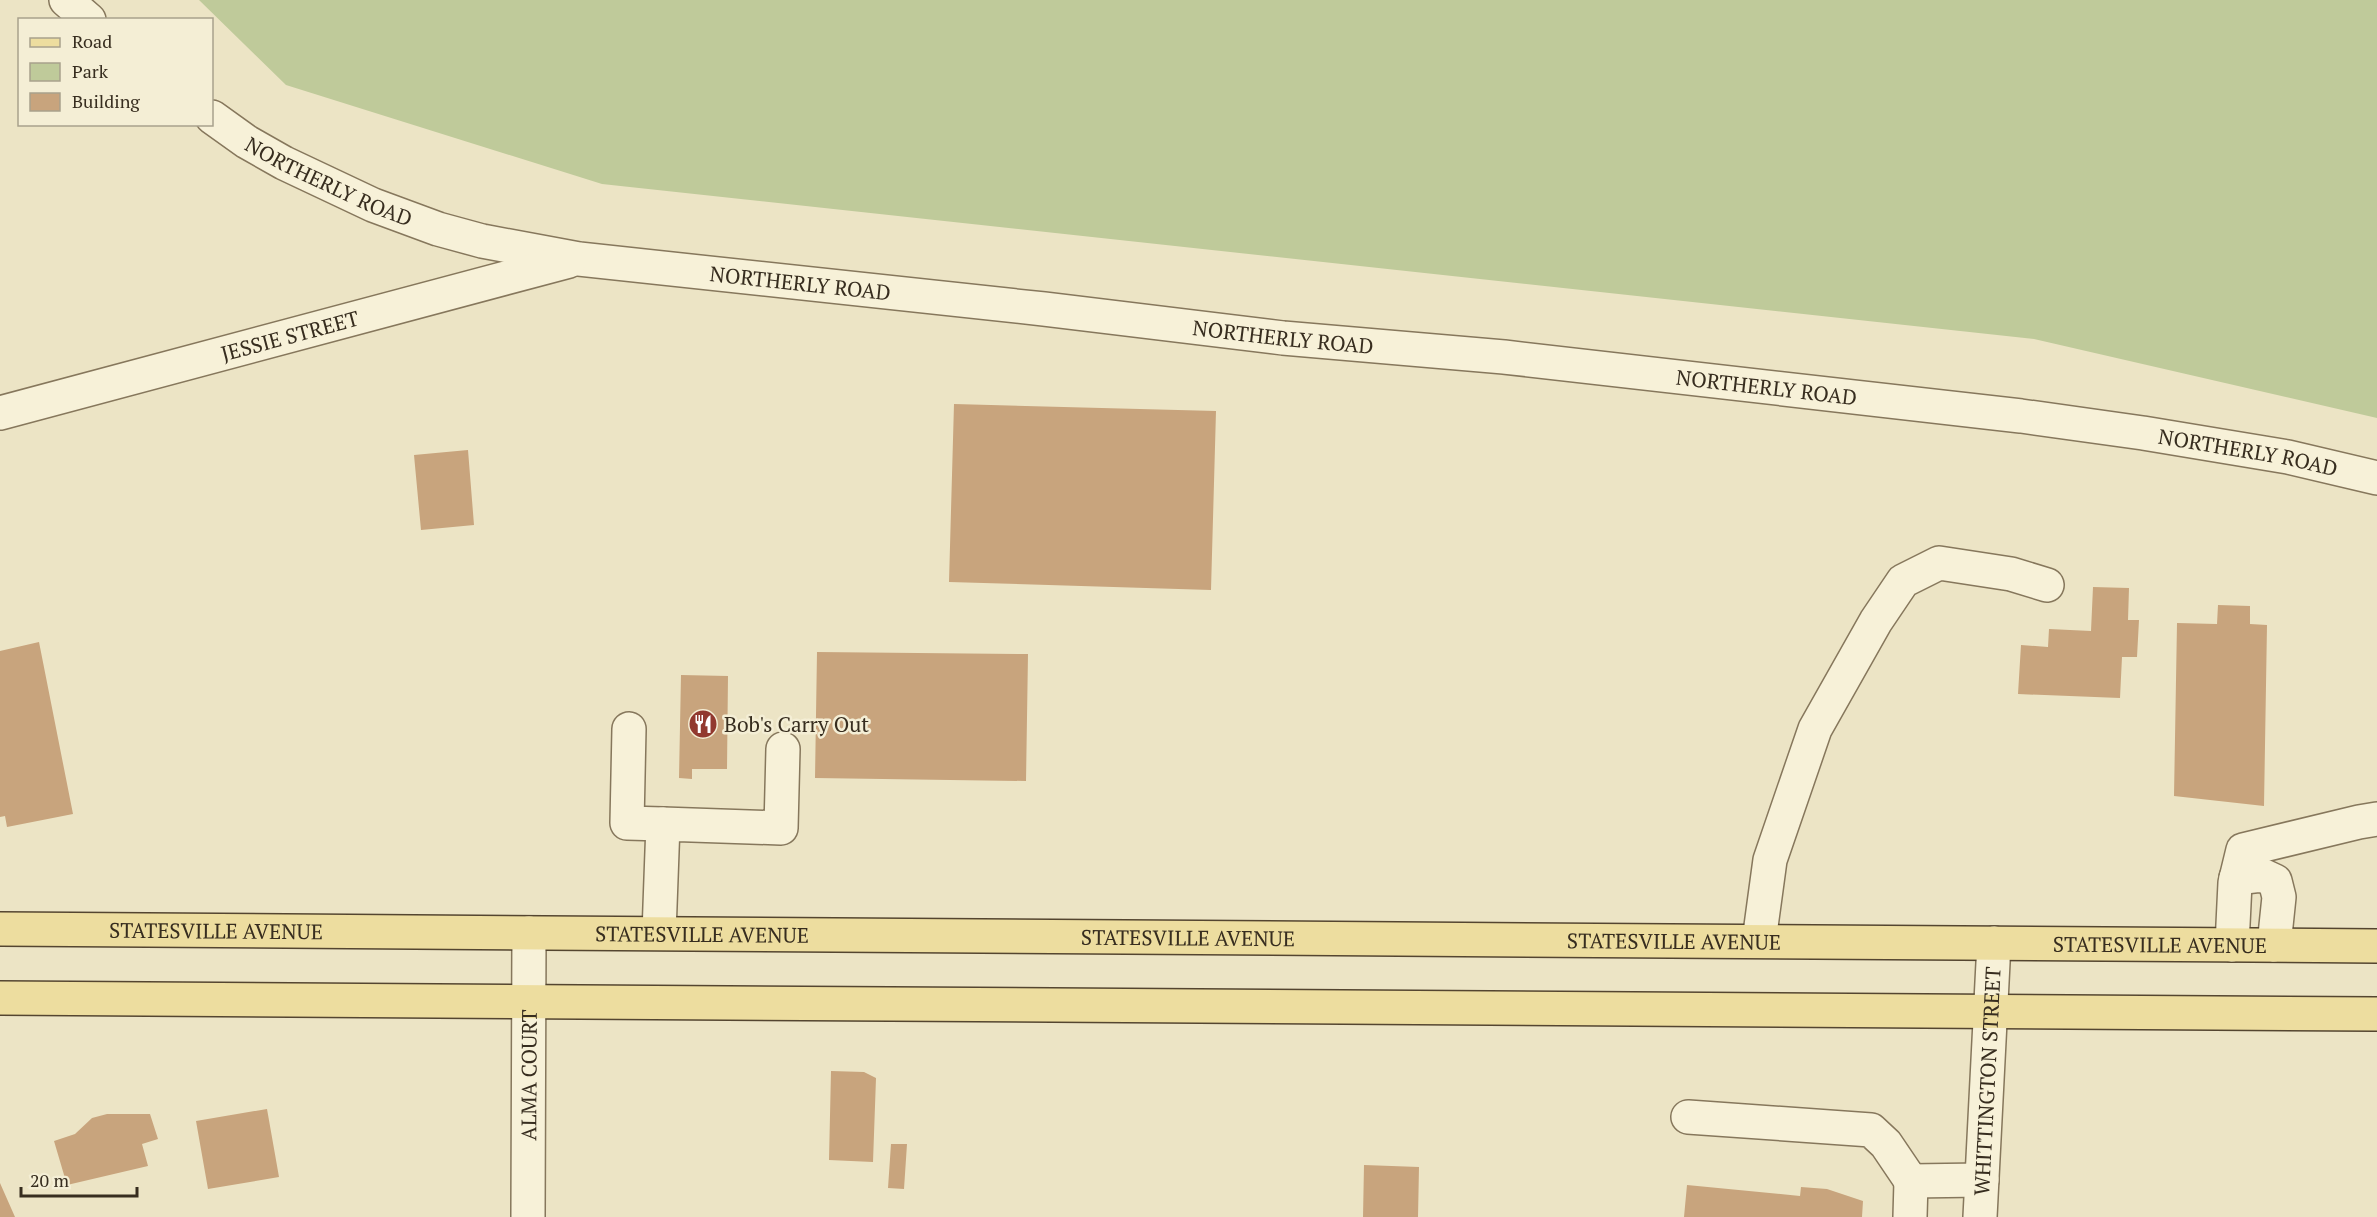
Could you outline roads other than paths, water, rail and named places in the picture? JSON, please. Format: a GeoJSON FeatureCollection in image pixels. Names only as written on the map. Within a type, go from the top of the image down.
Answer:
{"type":"FeatureCollection","features":[{"type":"Feature","properties":{"kind":"main road","name":"STATESVILLE AVENUE"},"geometry":{"type":"LineString","coordinates":[[0,929],[2377,946]]}},
{"type":"Feature","properties":{"kind":"main road"},"geometry":{"type":"LineString","coordinates":[[0,998],[2377,1014]]}},
{"type":"Feature","properties":{"kind":"street"},"geometry":{"type":"LineString","coordinates":[[66,0],[87,18]]}},
{"type":"Feature","properties":{"kind":"street","name":"NORTHERLY ROAD"},"geometry":{"type":"LineString","coordinates":[[213,118],[247,142],[284,163],[373,205],[438,229],[482,241],[579,259],[1044,309],[1283,338],[1527,360],[2020,416],[2288,457],[2377,478]]}},
{"type":"Feature","properties":{"kind":"street","name":"JESSIE STREET"},"geometry":{"type":"LineString","coordinates":[[0,414],[579,259]]}},
{"type":"Feature","properties":{"kind":"street"},"geometry":{"type":"LineString","coordinates":[[1760,941],[1770,860],[1815,729],[1876,621],[1903,581],[1939,563],[2011,574],[2047,585]]}},
{"type":"Feature","properties":{"kind":"street"},"geometry":{"type":"LineString","coordinates":[[629,729],[627,823],[780,828],[783,749]]}},
{"type":"Feature","properties":{"kind":"street"},"geometry":{"type":"LineString","coordinates":[[2232,945],[2236,878],[2243,850],[2377,819]]}},
{"type":"Feature","properties":{"kind":"street"},"geometry":{"type":"LineString","coordinates":[[659,933],[663,824]]}},
{"type":"Feature","properties":{"kind":"street"},"geometry":{"type":"LineString","coordinates":[[2236,878],[2262,875],[2275,880],[2279,897],[2274,945]]}},
{"type":"Feature","properties":{"kind":"street","name":"ALMA COURT"},"geometry":{"type":"LineString","coordinates":[[528,1217],[529,933]]}},
{"type":"Feature","properties":{"kind":"street","name":"WHITTINGTON STREET"},"geometry":{"type":"LineString","coordinates":[[1980,1217],[1994,943]]}},
{"type":"Feature","properties":{"kind":"street"},"geometry":{"type":"LineString","coordinates":[[1688,1117],[1871,1130],[1886,1144],[1911,1180],[1910,1217]]}},
{"type":"Feature","properties":{"kind":"street"},"geometry":{"type":"LineString","coordinates":[[1911,1180],[1982,1180]]}},
{"type":"Feature","properties":{"kind":"place","name":"Bob's Carry Out"},"geometry":{"type":"Point","coordinates":[703,724]}}]}
